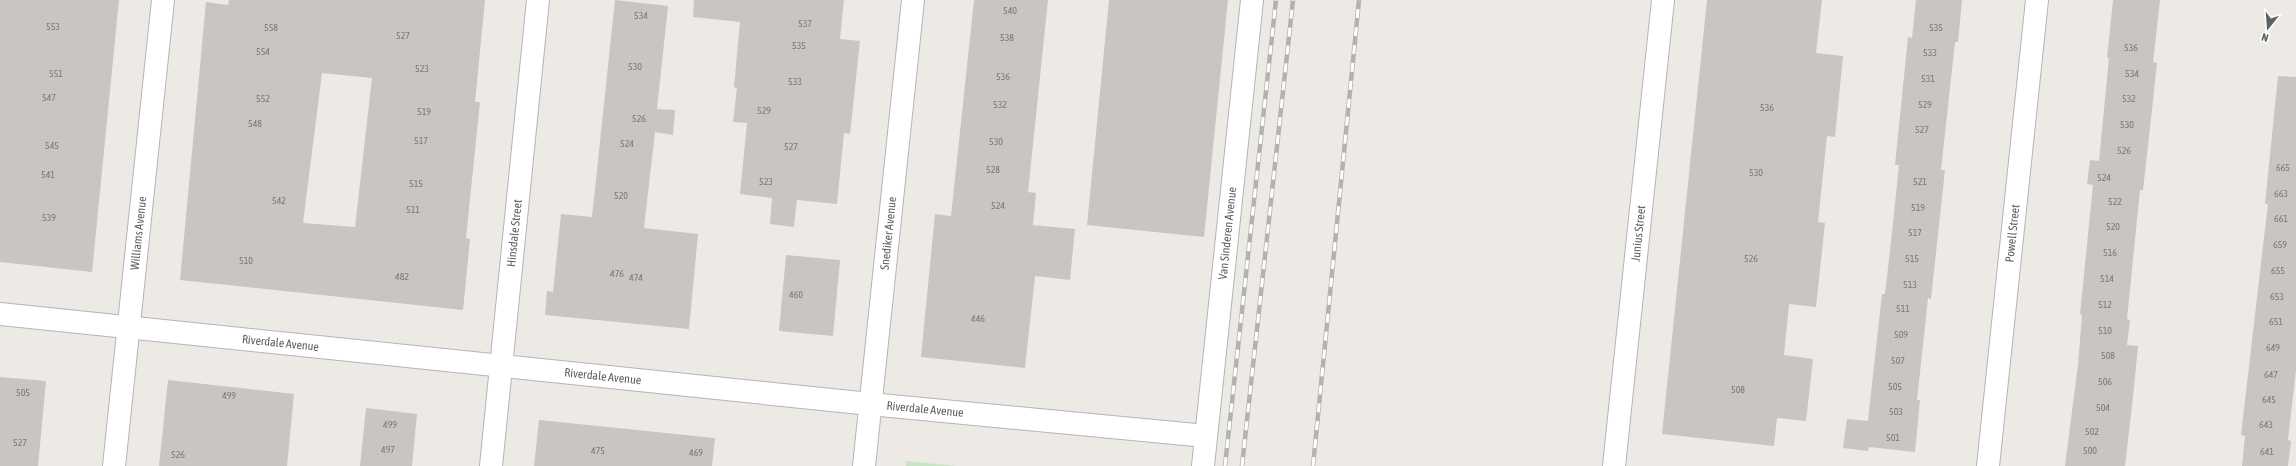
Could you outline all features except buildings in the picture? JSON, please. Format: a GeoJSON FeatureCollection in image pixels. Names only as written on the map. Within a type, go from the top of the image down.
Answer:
{"type":"FeatureCollection","features":[{"type":"Feature","properties":{"kind":"street","name":"Williams Avenue"},"geometry":{"type":"LineString","coordinates":[[114,466],[163,0]]}},
{"type":"Feature","properties":{"kind":"street","name":"Hinsdale Street"},"geometry":{"type":"LineString","coordinates":[[491,466],[538,0]]}},
{"type":"Feature","properties":{"kind":"street","name":"Snediker Avenue"},"geometry":{"type":"LineString","coordinates":[[864,466],[913,0]]}},
{"type":"Feature","properties":{"kind":"street","name":"Van Sinderen Avenue"},"geometry":{"type":"LineString","coordinates":[[1203,466],[1252,0]]}},
{"type":"Feature","properties":{"kind":"street","name":"Junius Street"},"geometry":{"type":"LineString","coordinates":[[1614,466],[1663,0]]}},
{"type":"Feature","properties":{"kind":"street","name":"Powell Street"},"geometry":{"type":"LineString","coordinates":[[1988,466],[2037,0]]}},
{"type":"Feature","properties":{"kind":"street","name":"Riverdale Avenue"},"geometry":{"type":"LineString","coordinates":[[0,314],[870,404],[1206,436]]}},
{"type":"Feature","properties":{"kind":"green space"},"geometry":{"type":"Polygon","coordinates":[[[906,461],[957,466],[906,466],[906,461]]]}},
{"type":"Feature","properties":{"kind":"railway"},"geometry":{"type":"LineString","coordinates":[[1225,466],[1276,0]]}},
{"type":"Feature","properties":{"kind":"railway"},"geometry":{"type":"LineString","coordinates":[[1242,466],[1293,0]]}},
{"type":"Feature","properties":{"kind":"railway"},"geometry":{"type":"LineString","coordinates":[[1313,466],[1359,0]]}}]}
